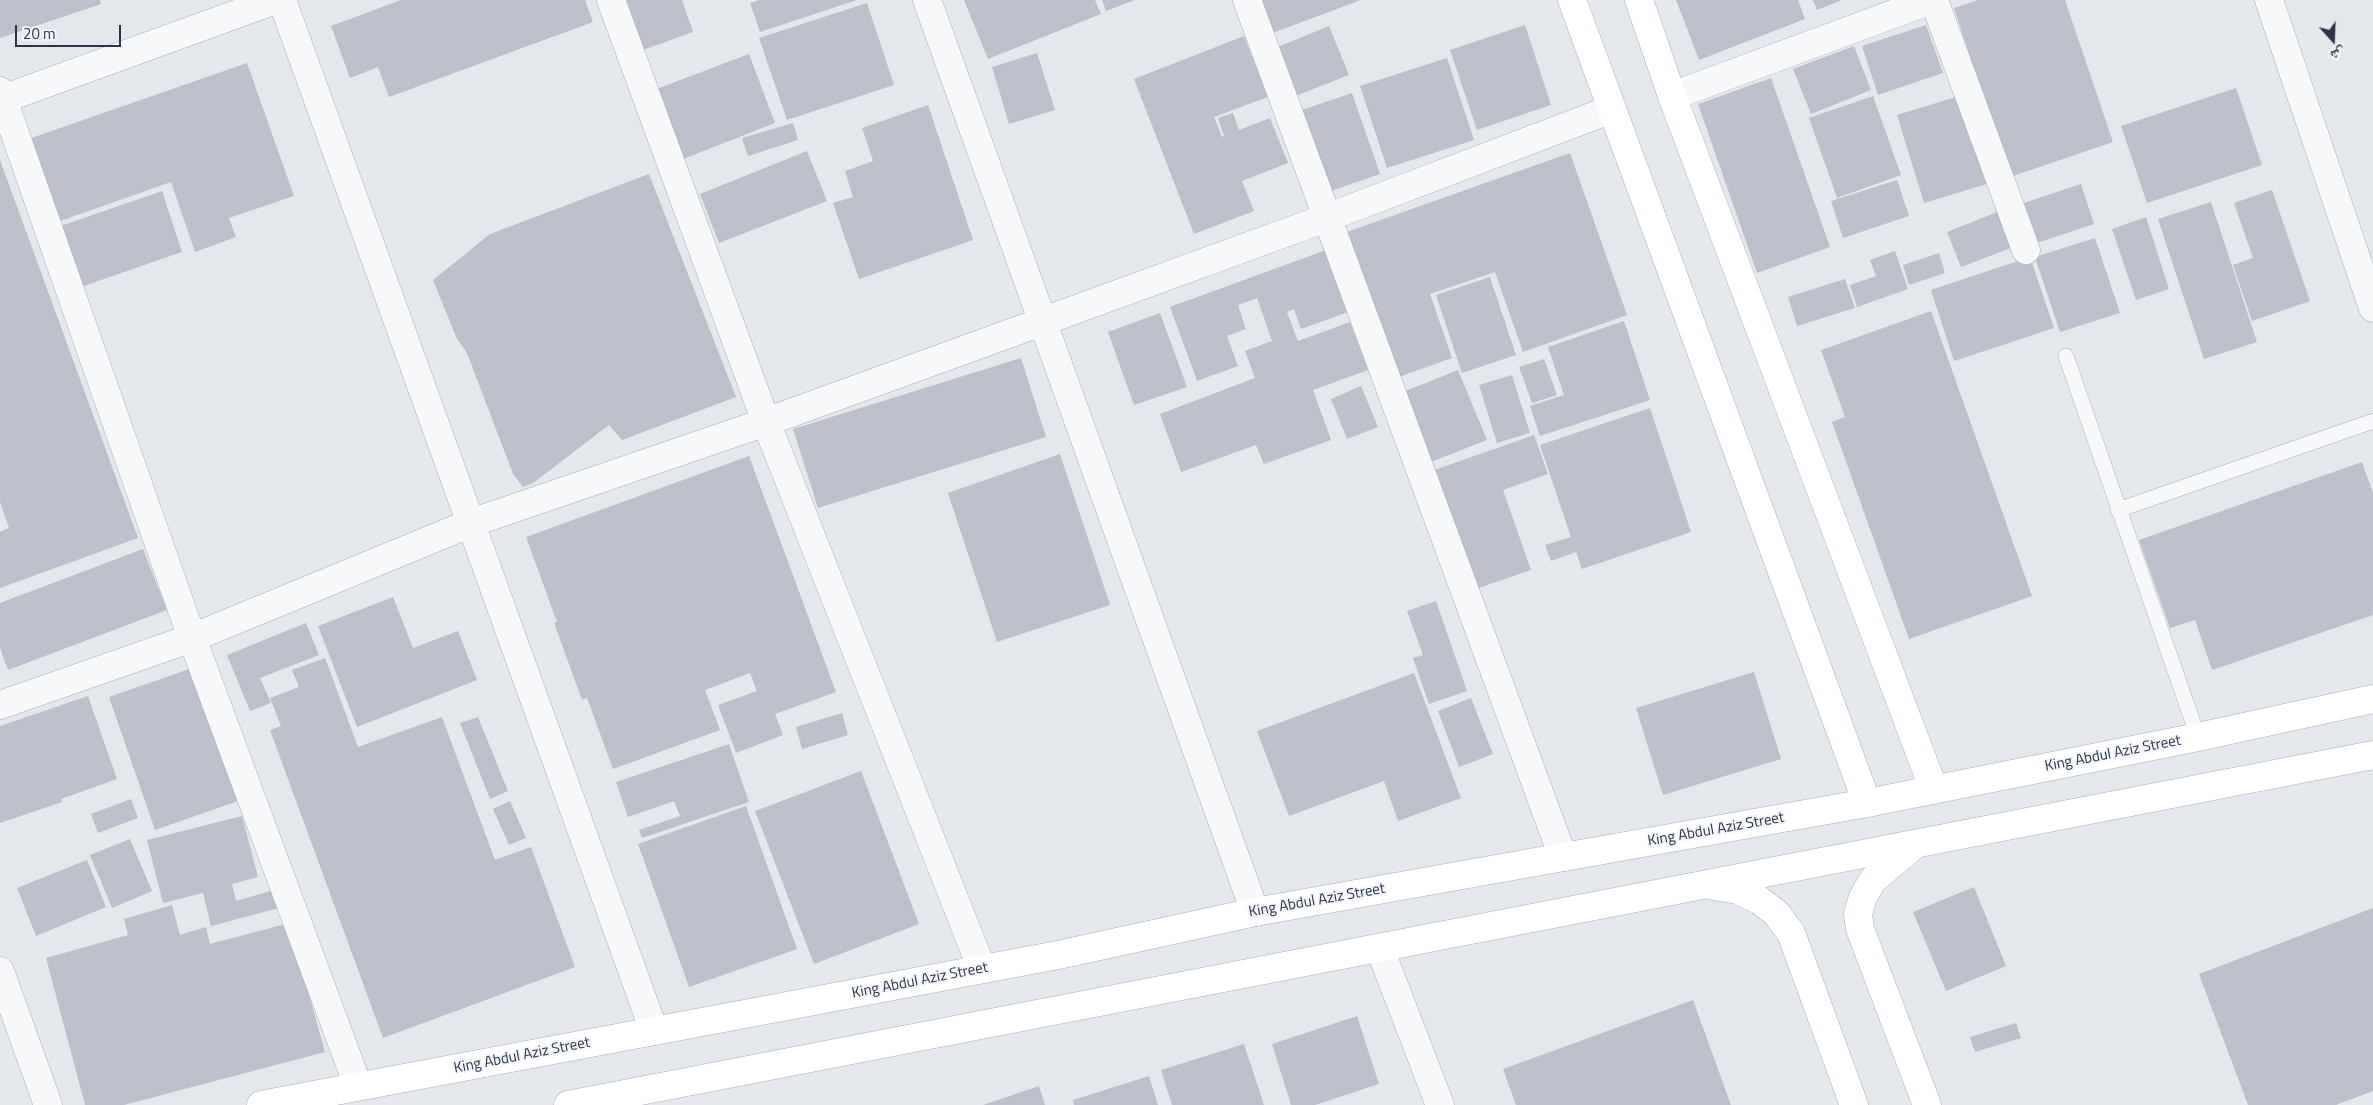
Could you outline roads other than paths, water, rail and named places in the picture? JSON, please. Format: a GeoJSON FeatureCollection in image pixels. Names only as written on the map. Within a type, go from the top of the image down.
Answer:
{"type":"FeatureCollection","features":[{"type":"Feature","properties":{"kind":"street"},"geometry":{"type":"LineString","coordinates":[[275,0],[1,97],[192,638],[358,1086]]}},
{"type":"Feature","properties":{"kind":"street"},"geometry":{"type":"LineString","coordinates":[[282,0],[654,1031]]}},
{"type":"Feature","properties":{"kind":"street"},"geometry":{"type":"LineString","coordinates":[[611,0],[766,422],[982,969]]}},
{"type":"Feature","properties":{"kind":"street"},"geometry":{"type":"LineString","coordinates":[[927,0],[1255,912]]}},
{"type":"Feature","properties":{"kind":"street"},"geometry":{"type":"LineString","coordinates":[[1247,0],[1563,857]]}},
{"type":"Feature","properties":{"kind":"street"},"geometry":{"type":"LineString","coordinates":[[1572,0],[1867,803]]}},
{"type":"Feature","properties":{"kind":"street"},"geometry":{"type":"LineString","coordinates":[[1639,0],[1672,96],[1934,790]]}},
{"type":"Feature","properties":{"kind":"street"},"geometry":{"type":"LineString","coordinates":[[1672,96],[1933,0],[2026,250]]}},
{"type":"Feature","properties":{"kind":"street"},"geometry":{"type":"LineString","coordinates":[[2269,0],[2373,308]]}},
{"type":"Feature","properties":{"kind":"street"},"geometry":{"type":"LineString","coordinates":[[0,705],[192,638],[471,523],[766,422],[1326,218],[1612,109]]}},
{"type":"Feature","properties":{"kind":"street","name":"King Abdul Aziz Street"},"geometry":{"type":"LineString","coordinates":[[261,1105],[982,969],[1255,912],[1867,803],[2198,737],[2373,699]]}},
{"type":"Feature","properties":{"kind":"street"},"geometry":{"type":"LineString","coordinates":[[574,1104],[1380,949],[1703,884],[1913,846],[2373,755]]}},
{"type":"Feature","properties":{"kind":"street"},"geometry":{"type":"LineString","coordinates":[[1913,846],[1873,880],[1863,897],[1858,914],[1860,929],[1926,1105]]}},
{"type":"Feature","properties":{"kind":"street"},"geometry":{"type":"LineString","coordinates":[[1703,884],[1738,890],[1759,900],[1776,913],[1791,933],[1854,1105]]}},
{"type":"Feature","properties":{"kind":"street"},"geometry":{"type":"LineString","coordinates":[[1380,949],[1440,1105]]}},
{"type":"Feature","properties":{"kind":"street"},"geometry":{"type":"LineString","coordinates":[[0,971],[48,1105]]}},
{"type":"Feature","properties":{"kind":"lane"},"geometry":{"type":"LineString","coordinates":[[2066,356],[2198,737]]}},
{"type":"Feature","properties":{"kind":"lane"},"geometry":{"type":"LineString","coordinates":[[2118,510],[2373,421]]}}]}
